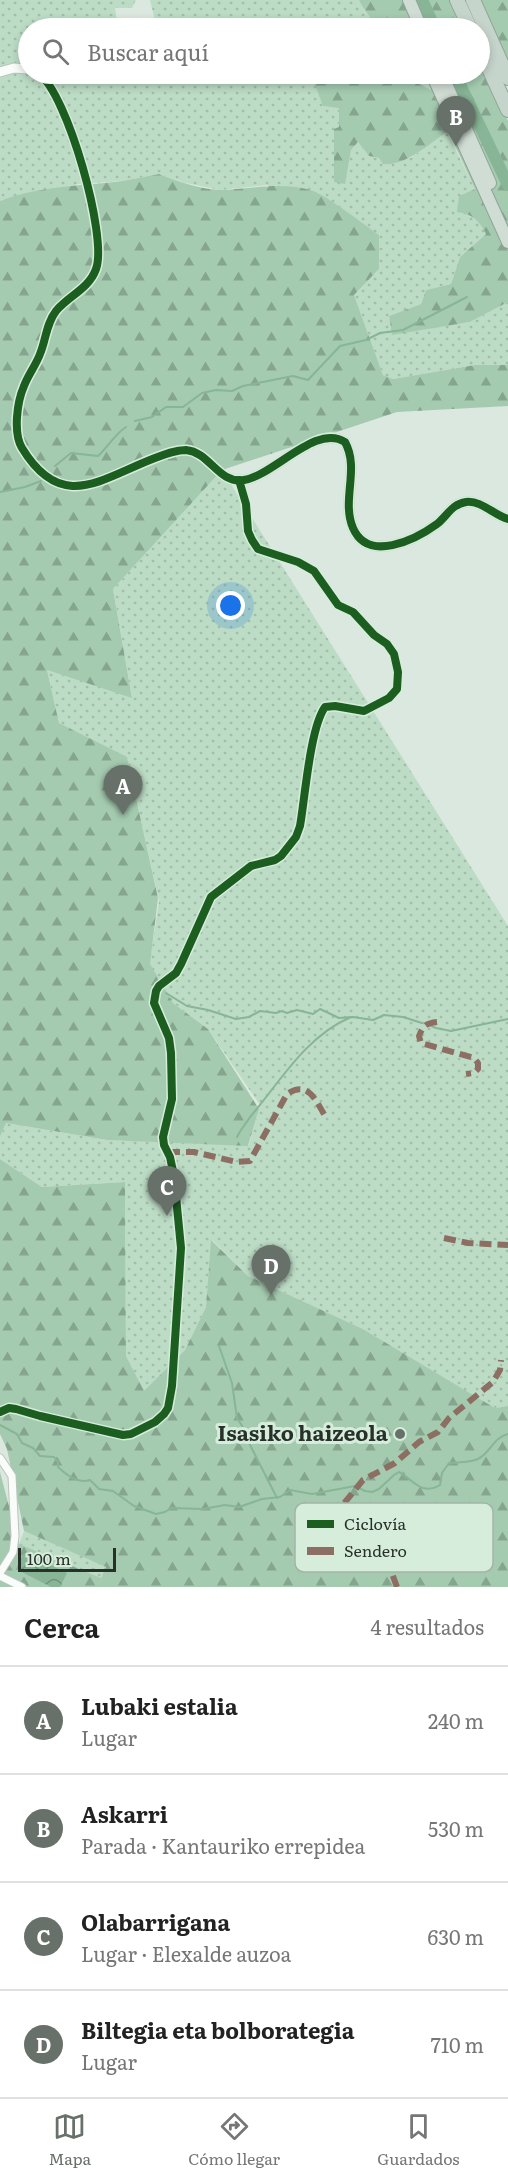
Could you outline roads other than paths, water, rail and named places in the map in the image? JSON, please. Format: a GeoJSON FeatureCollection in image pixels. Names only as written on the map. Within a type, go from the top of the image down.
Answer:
{"type":"FeatureCollection","features":[{"type":"Feature","properties":{"kind":"highway"},"geometry":{"type":"LineString","coordinates":[[400,0],[408,18]]}},
{"type":"Feature","properties":{"kind":"highway"},"geometry":{"type":"LineString","coordinates":[[409,0],[417,18]]}},
{"type":"Feature","properties":{"kind":"highway"},"geometry":{"type":"LineString","coordinates":[[457,0],[465,18]]}},
{"type":"Feature","properties":{"kind":"highway"},"geometry":{"type":"LineString","coordinates":[[473,0],[481,18]]}},
{"type":"Feature","properties":{"kind":"highway"},"geometry":{"type":"LineString","coordinates":[[490,38],[508,78]]}},
{"type":"Feature","properties":{"kind":"highway"},"geometry":{"type":"LineString","coordinates":[[490,71],[508,110]]}},
{"type":"Feature","properties":{"kind":"highway"},"geometry":{"type":"LineString","coordinates":[[437,84],[508,242]]}},
{"type":"Feature","properties":{"kind":"highway"},"geometry":{"type":"LineString","coordinates":[[445,84],[508,223]]}},
{"type":"Feature","properties":{"kind":"street"},"geometry":{"type":"LineString","coordinates":[[0,72],[18,68]]}},
{"type":"Feature","properties":{"kind":"street"},"geometry":{"type":"LineString","coordinates":[[50,84],[84,171],[99,250],[98,264],[92,278],[59,307],[51,319],[38,359],[23,388],[17,424],[20,445],[33,463],[49,477],[71,488],[103,480],[178,450],[192,451],[198,453],[226,477],[239,480],[260,474],[321,439],[334,437],[345,442],[350,451],[350,518],[355,532],[367,544],[383,547],[411,538],[438,522],[455,506],[465,502],[475,503],[508,519]]}},
{"type":"Feature","properties":{"kind":"street"},"geometry":{"type":"LineString","coordinates":[[0,1412],[16,1408],[40,1416],[123,1435],[140,1431],[155,1422],[168,1408],[172,1386],[181,1248],[174,1176],[163,1137],[172,1099],[171,1053],[169,1038],[154,1003],[156,991],[176,973],[211,897],[251,866],[281,856],[296,837],[300,826],[317,726],[325,707],[335,706],[364,711],[394,695],[397,689],[399,675],[394,654],[387,644],[374,635],[353,612],[338,605],[314,571],[298,562],[258,549],[248,531],[248,513],[239,480]]}},
{"type":"Feature","properties":{"kind":"street"},"geometry":{"type":"LineString","coordinates":[[0,1458],[12,1476],[15,1536],[13,1552],[0,1575],[22,1587]]}},
{"type":"Feature","properties":{"kind":"water"},"geometry":{"type":"Polygon","coordinates":[[[24,1552],[67,1573],[60,1587],[51,1587],[16,1569],[24,1552]]]}},
{"type":"Feature","properties":{"kind":"waterway"},"geometry":{"type":"LineString","coordinates":[[422,0],[430,18]]}},
{"type":"Feature","properties":{"kind":"waterway"},"geometry":{"type":"LineString","coordinates":[[460,84],[508,185]]}},
{"type":"Feature","properties":{"kind":"waterway"},"geometry":{"type":"LineString","coordinates":[[135,421],[152,417],[166,407],[183,407],[202,393],[216,390],[232,391],[243,386],[293,376],[308,380],[340,346],[366,340],[380,333],[403,330],[467,297]]}},
{"type":"Feature","properties":{"kind":"waterway"},"geometry":{"type":"LineString","coordinates":[[55,466],[71,453],[98,456],[126,427]]}},
{"type":"Feature","properties":{"kind":"waterway"},"geometry":{"type":"LineString","coordinates":[[0,492],[41,481]]}},
{"type":"Feature","properties":{"kind":"waterway"},"geometry":{"type":"LineString","coordinates":[[166,993],[187,1006],[236,1019],[249,1017],[260,1011],[287,1013],[297,1010],[313,1014],[320,1009],[339,1018],[353,1017],[373,1020],[384,1015],[403,1017],[422,1023]]}},
{"type":"Feature","properties":{"kind":"waterway"},"geometry":{"type":"LineString","coordinates":[[237,1137],[287,1070],[306,1049],[338,1023],[351,1017]]}},
{"type":"Feature","properties":{"kind":"waterway"},"geometry":{"type":"LineString","coordinates":[[429,1025],[451,1031],[508,1019]]}},
{"type":"Feature","properties":{"kind":"waterway"},"geometry":{"type":"LineString","coordinates":[[219,1346],[232,1383],[237,1418],[277,1498]]}},
{"type":"Feature","properties":{"kind":"waterway"},"geometry":{"type":"LineString","coordinates":[[0,1425],[17,1434],[22,1443],[33,1448],[40,1456],[54,1457],[58,1462],[58,1467],[72,1478],[81,1481],[90,1480],[99,1489],[113,1491],[134,1506],[156,1514],[171,1508],[203,1509],[225,1505],[239,1507],[262,1499],[280,1497],[290,1490],[312,1494],[355,1486],[372,1492],[399,1472],[418,1486],[433,1488],[440,1485],[442,1473],[449,1463],[478,1459],[499,1438],[508,1434]]}},
{"type":"Feature","properties":{"kind":"place","name":"Askarri"},"geometry":{"type":"Point","coordinates":[456,146]}},
{"type":"Feature","properties":{"kind":"place","name":"Lubaki estalia"},"geometry":{"type":"Point","coordinates":[123,815]}},
{"type":"Feature","properties":{"kind":"place","name":"Olabarrigana"},"geometry":{"type":"Point","coordinates":[167,1216]}},
{"type":"Feature","properties":{"kind":"place","name":"Biltegia eta bolborategia"},"geometry":{"type":"Point","coordinates":[271,1295]}},
{"type":"Feature","properties":{"kind":"place","name":"Isasiko haizeola"},"geometry":{"type":"Point","coordinates":[400,1434]}}]}
